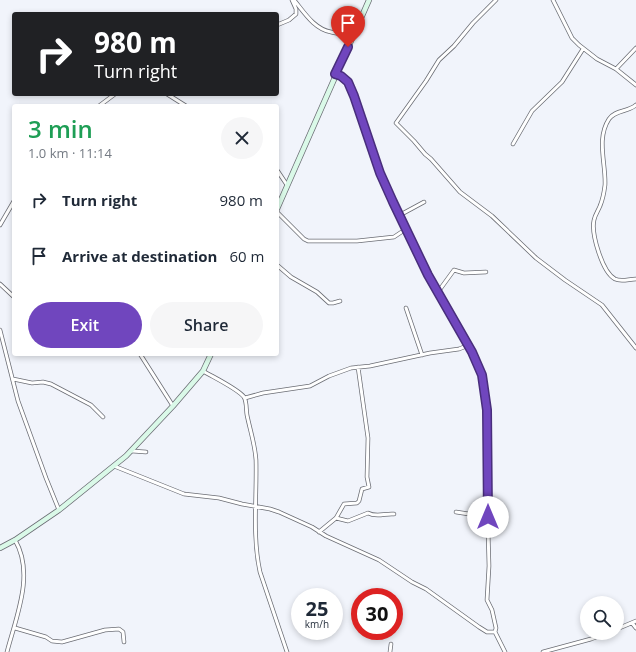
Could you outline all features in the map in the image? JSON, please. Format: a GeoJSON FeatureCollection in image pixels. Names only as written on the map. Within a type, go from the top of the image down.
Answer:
{"type":"FeatureCollection","features":[{"type":"Feature","properties":{"kind":"street"},"geometry":{"type":"LineString","coordinates":[[293,0],[319,28],[352,36]]}},
{"type":"Feature","properties":{"kind":"street"},"geometry":{"type":"LineString","coordinates":[[293,0],[296,11]]}},
{"type":"Feature","properties":{"kind":"street"},"geometry":{"type":"LineString","coordinates":[[279,204],[335,74],[369,0]]}},
{"type":"Feature","properties":{"kind":"street"},"geometry":{"type":"LineString","coordinates":[[496,0],[473,23],[454,46],[438,60],[426,82],[396,123],[460,192],[492,216],[536,258],[602,305],[636,348]]}},
{"type":"Feature","properties":{"kind":"street"},"geometry":{"type":"LineString","coordinates":[[553,0],[572,38],[597,59],[616,69],[636,85]]}},
{"type":"Feature","properties":{"kind":"street"},"geometry":{"type":"LineString","coordinates":[[279,24],[290,20],[296,11],[301,8]]}},
{"type":"Feature","properties":{"kind":"street"},"geometry":{"type":"LineString","coordinates":[[513,144],[532,111],[562,82],[583,48]]}},
{"type":"Feature","properties":{"kind":"street"},"geometry":{"type":"LineString","coordinates":[[616,69],[636,48]]}},
{"type":"Feature","properties":{"kind":"street"},"geometry":{"type":"LineString","coordinates":[[335,74],[344,78],[348,82],[380,173],[428,275],[469,345],[482,375],[487,410],[489,579],[487,591],[496,628],[495,632],[505,652]]}},
{"type":"Feature","properties":{"kind":"street"},"geometry":{"type":"LineString","coordinates":[[102,104],[112,96]]}},
{"type":"Feature","properties":{"kind":"street"},"geometry":{"type":"LineString","coordinates":[[170,96],[183,104]]}},
{"type":"Feature","properties":{"kind":"street"},"geometry":{"type":"LineString","coordinates":[[636,105],[631,110],[612,116],[606,125],[602,144],[604,194],[594,218],[592,230],[601,259],[611,276],[616,279],[623,280],[636,279]]}},
{"type":"Feature","properties":{"kind":"street"},"geometry":{"type":"LineString","coordinates":[[279,173],[287,185]]}},
{"type":"Feature","properties":{"kind":"street"},"geometry":{"type":"LineString","coordinates":[[400,215],[424,202]]}},
{"type":"Feature","properties":{"kind":"street"},"geometry":{"type":"LineString","coordinates":[[0,225],[12,204]]}},
{"type":"Feature","properties":{"kind":"street"},"geometry":{"type":"LineString","coordinates":[[279,214],[304,239],[308,241],[357,241],[394,236],[406,229]]}},
{"type":"Feature","properties":{"kind":"street"},"geometry":{"type":"LineString","coordinates":[[279,267],[291,277],[317,292],[329,303],[340,301]]}},
{"type":"Feature","properties":{"kind":"street"},"geometry":{"type":"LineString","coordinates":[[438,292],[454,270],[464,273],[486,272]]}},
{"type":"Feature","properties":{"kind":"street"},"geometry":{"type":"LineString","coordinates":[[0,284],[12,295]]}},
{"type":"Feature","properties":{"kind":"street"},"geometry":{"type":"LineString","coordinates":[[406,308],[422,355]]}},
{"type":"Feature","properties":{"kind":"street"},"geometry":{"type":"LineString","coordinates":[[0,330],[18,401],[59,510]]}},
{"type":"Feature","properties":{"kind":"street"},"geometry":{"type":"LineString","coordinates":[[245,398],[264,393],[310,386],[338,372],[351,368],[459,349],[469,345]]}},
{"type":"Feature","properties":{"kind":"street"},"geometry":{"type":"LineString","coordinates":[[141,356],[173,406]]}},
{"type":"Feature","properties":{"kind":"street"},"geometry":{"type":"LineString","coordinates":[[0,548],[15,540],[59,510],[132,451],[203,370],[210,356]]}},
{"type":"Feature","properties":{"kind":"street"},"geometry":{"type":"LineString","coordinates":[[319,532],[336,518],[343,505],[346,503],[357,503],[359,501],[362,489],[369,487],[367,477],[368,438],[358,367]]}},
{"type":"Feature","properties":{"kind":"street"},"geometry":{"type":"LineString","coordinates":[[203,370],[245,398],[247,415],[255,445],[256,547],[259,567],[287,652]]}},
{"type":"Feature","properties":{"kind":"street"},"geometry":{"type":"LineString","coordinates":[[13,379],[32,383],[43,382],[51,384],[91,405],[103,417]]}},
{"type":"Feature","properties":{"kind":"street"},"geometry":{"type":"LineString","coordinates":[[132,451],[146,452]]}},
{"type":"Feature","properties":{"kind":"street"},"geometry":{"type":"LineString","coordinates":[[114,466],[184,494],[219,498],[280,512],[326,536],[379,560],[412,582],[426,589],[487,632],[495,632]]}},
{"type":"Feature","properties":{"kind":"street"},"geometry":{"type":"LineString","coordinates":[[456,512],[488,517]]}},
{"type":"Feature","properties":{"kind":"street"},"geometry":{"type":"LineString","coordinates":[[336,518],[348,521],[368,513],[374,516],[394,514]]}},
{"type":"Feature","properties":{"kind":"street"},"geometry":{"type":"LineString","coordinates":[[7,652],[18,616],[24,579],[24,564],[20,549],[15,540]]}},
{"type":"Feature","properties":{"kind":"street"},"geometry":{"type":"LineString","coordinates":[[624,627],[636,621]]}},
{"type":"Feature","properties":{"kind":"street"},"geometry":{"type":"LineString","coordinates":[[632,624],[636,628]]}},
{"type":"Feature","properties":{"kind":"street"},"geometry":{"type":"LineString","coordinates":[[14,628],[46,637],[52,641],[62,642],[105,630],[119,629],[123,632],[124,642]]}},
{"type":"Feature","properties":{"kind":"street"},"geometry":{"type":"LineString","coordinates":[[543,652],[587,640]]}},
{"type":"Feature","properties":{"kind":"street"},"geometry":{"type":"LineString","coordinates":[[390,652],[391,644]]}},
{"type":"Feature","properties":{"kind":"route"},"geometry":{"type":"LineString","coordinates":[[348,47],[335,74],[341,76],[348,82],[380,173],[393,202],[428,275],[472,352],[482,375],[488,423],[488,517]]}}]}
